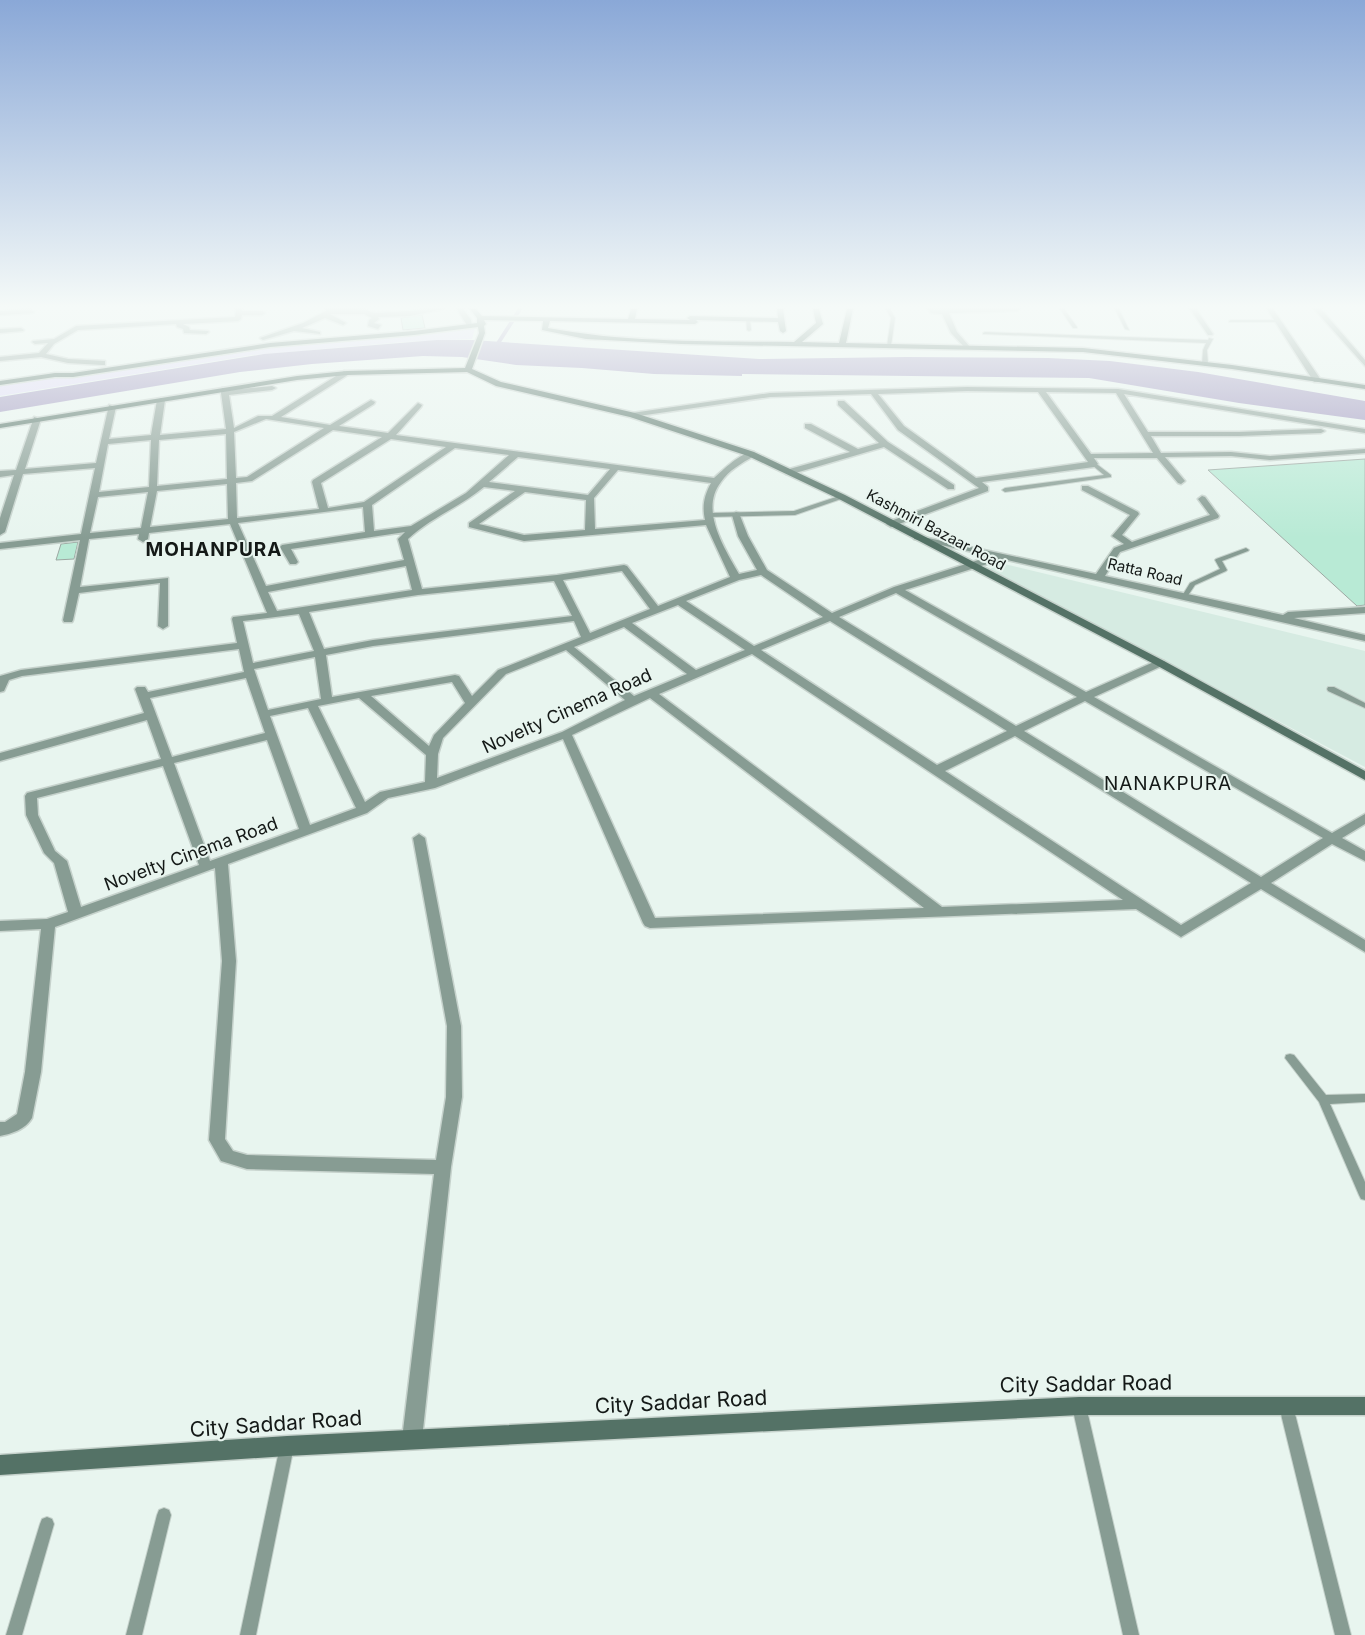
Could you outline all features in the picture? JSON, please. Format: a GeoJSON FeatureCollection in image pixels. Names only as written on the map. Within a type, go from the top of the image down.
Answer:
{"type":"FeatureCollection","features":[{"type":"Feature","properties":{"kind":"street"},"geometry":{"type":"LineString","coordinates":[[225,392],[259,385]]}},
{"type":"Feature","properties":{"kind":"street"},"geometry":{"type":"LineString","coordinates":[[274,418],[328,385]]}},
{"type":"Feature","properties":{"kind":"street","name":"Kashmiri Bazaar Road"},"geometry":{"type":"LineString","coordinates":[[504,385],[632,416],[750,454],[842,497],[917,538],[1160,663],[1365,776]]}},
{"type":"Feature","properties":{"kind":"street"},"geometry":{"type":"LineString","coordinates":[[0,426],[112,406],[272,388]]}},
{"type":"Feature","properties":{"kind":"street"},"geometry":{"type":"LineString","coordinates":[[632,416],[770,395],[967,389],[1118,391],[1349,430]]}},
{"type":"Feature","properties":{"kind":"street"},"geometry":{"type":"LineString","coordinates":[[1040,390],[1092,460]]}},
{"type":"Feature","properties":{"kind":"street"},"geometry":{"type":"LineString","coordinates":[[1118,391],[1158,454],[1181,481]]}},
{"type":"Feature","properties":{"kind":"street"},"geometry":{"type":"LineString","coordinates":[[225,392],[230,431],[232,521],[273,615]]}},
{"type":"Feature","properties":{"kind":"street"},"geometry":{"type":"LineString","coordinates":[[873,392],[901,428],[985,489],[892,524]]}},
{"type":"Feature","properties":{"kind":"street"},"geometry":{"type":"LineString","coordinates":[[144,534],[153,488],[155,438],[161,400]]}},
{"type":"Feature","properties":{"kind":"street"},"geometry":{"type":"LineString","coordinates":[[95,495],[249,479],[371,402]]}},
{"type":"Feature","properties":{"kind":"street"},"geometry":{"type":"LineString","coordinates":[[841,403],[885,444],[951,487]]}},
{"type":"Feature","properties":{"kind":"street"},"geometry":{"type":"LineString","coordinates":[[324,511],[316,482],[390,436],[418,405]]}},
{"type":"Feature","properties":{"kind":"street"},"geometry":{"type":"LineString","coordinates":[[68,620],[87,536],[112,406]]}},
{"type":"Feature","properties":{"kind":"street"},"geometry":{"type":"LineString","coordinates":[[105,442],[230,431],[240,429],[259,418],[274,418],[715,481]]}},
{"type":"Feature","properties":{"kind":"street"},"geometry":{"type":"LineString","coordinates":[[0,532],[37,419]]}},
{"type":"Feature","properties":{"kind":"street"},"geometry":{"type":"LineString","coordinates":[[808,426],[857,452]]}},
{"type":"Feature","properties":{"kind":"street"},"geometry":{"type":"LineString","coordinates":[[1145,434],[1365,431]]}},
{"type":"Feature","properties":{"kind":"street"},"geometry":{"type":"LineString","coordinates":[[789,472],[885,444]]}},
{"type":"Feature","properties":{"kind":"street"},"geometry":{"type":"LineString","coordinates":[[0,546],[87,536],[144,534],[367,504],[454,445]]}},
{"type":"Feature","properties":{"kind":"street"},"geometry":{"type":"LineString","coordinates":[[974,480],[1092,460],[1158,454],[1231,454],[1270,458],[1365,450]]}},
{"type":"Feature","properties":{"kind":"street"},"geometry":{"type":"LineString","coordinates":[[418,592],[403,539],[414,528],[469,495],[517,453]]}},
{"type":"Feature","properties":{"kind":"street"},"geometry":{"type":"LineString","coordinates":[[736,578],[712,535],[707,504],[715,481],[732,464],[750,454]]}},
{"type":"Feature","properties":{"kind":"street"},"geometry":{"type":"LineString","coordinates":[[0,474],[100,465]]}},
{"type":"Feature","properties":{"kind":"street"},"geometry":{"type":"LineString","coordinates":[[590,532],[590,498],[616,466]]}},
{"type":"Feature","properties":{"kind":"street"},"geometry":{"type":"LineString","coordinates":[[482,484],[590,498]]}},
{"type":"Feature","properties":{"kind":"street"},"geometry":{"type":"LineString","coordinates":[[1085,488],[1135,514],[1117,536],[1131,545]]}},
{"type":"Feature","properties":{"kind":"street"},"geometry":{"type":"LineString","coordinates":[[523,489],[472,525],[524,538],[708,518]]}},
{"type":"Feature","properties":{"kind":"street"},"geometry":{"type":"LineString","coordinates":[[1099,577],[1117,550],[1215,516],[1202,500]]}},
{"type":"Feature","properties":{"kind":"street"},"geometry":{"type":"LineString","coordinates":[[367,504],[370,534]]}},
{"type":"Feature","properties":{"kind":"street"},"geometry":{"type":"LineString","coordinates":[[736,515],[743,536],[763,572],[831,617],[1015,732],[1365,946]]}},
{"type":"Feature","properties":{"kind":"street"},"geometry":{"type":"LineString","coordinates":[[294,562],[285,547],[414,528]]}},
{"type":"Feature","properties":{"kind":"street","name":"Ratta Road"},"geometry":{"type":"LineString","coordinates":[[917,538],[1185,596],[1365,638]]}},
{"type":"Feature","properties":{"kind":"street","name":"Novelty Cinema Road"},"geometry":{"type":"LineString","coordinates":[[0,926],[48,924],[363,810],[384,795],[410,788],[431,786],[566,734],[694,674],[897,589],[1002,556]]}},
{"type":"Feature","properties":{"kind":"street"},"geometry":{"type":"LineString","coordinates":[[262,590],[410,562]]}},
{"type":"Feature","properties":{"kind":"street"},"geometry":{"type":"LineString","coordinates":[[306,830],[249,671],[237,619],[418,592],[557,578],[624,568],[656,610]]}},
{"type":"Feature","properties":{"kind":"street"},"geometry":{"type":"LineString","coordinates":[[431,786],[432,754],[438,737],[502,672],[736,578],[763,572]]}},
{"type":"Feature","properties":{"kind":"street"},"geometry":{"type":"LineString","coordinates":[[557,578],[587,638]]}},
{"type":"Feature","properties":{"kind":"street"},"geometry":{"type":"LineString","coordinates":[[74,590],[165,580],[163,626]]}},
{"type":"Feature","properties":{"kind":"street"},"geometry":{"type":"LineString","coordinates":[[897,589],[1365,856]]}},
{"type":"Feature","properties":{"kind":"street"},"geometry":{"type":"LineString","coordinates":[[679,601],[754,648],[1181,932],[1365,818]]}},
{"type":"Feature","properties":{"kind":"street"},"geometry":{"type":"LineString","coordinates":[[303,610],[320,653],[327,701]]}},
{"type":"Feature","properties":{"kind":"street"},"geometry":{"type":"LineString","coordinates":[[1274,616],[1365,610]]}},
{"type":"Feature","properties":{"kind":"street"},"geometry":{"type":"LineString","coordinates":[[443,1167],[247,1162],[226,1156],[218,1140],[229,961],[213,864],[167,761],[142,692],[249,671],[320,653],[373,643],[578,618]]}},
{"type":"Feature","properties":{"kind":"street"},"geometry":{"type":"LineString","coordinates":[[625,622],[694,674]]}},
{"type":"Feature","properties":{"kind":"street"},"geometry":{"type":"LineString","coordinates":[[0,690],[4,678],[21,673],[243,645]]}},
{"type":"Feature","properties":{"kind":"street"},"geometry":{"type":"LineString","coordinates":[[567,646],[633,701]]}},
{"type":"Feature","properties":{"kind":"street"},"geometry":{"type":"LineString","coordinates":[[937,770],[1085,697],[1160,663]]}},
{"type":"Feature","properties":{"kind":"street"},"geometry":{"type":"LineString","coordinates":[[264,714],[454,678],[471,703]]}},
{"type":"Feature","properties":{"kind":"street"},"geometry":{"type":"LineString","coordinates":[[651,693],[939,912]]}},
{"type":"Feature","properties":{"kind":"street"},"geometry":{"type":"LineString","coordinates":[[362,694],[432,754]]}},
{"type":"Feature","properties":{"kind":"street"},"geometry":{"type":"LineString","coordinates":[[311,704],[363,810]]}},
{"type":"Feature","properties":{"kind":"street"},"geometry":{"type":"LineString","coordinates":[[0,757],[151,715]]}},
{"type":"Feature","properties":{"kind":"street"},"geometry":{"type":"LineString","coordinates":[[566,734],[650,924],[1138,904]]}},
{"type":"Feature","properties":{"kind":"street"},"geometry":{"type":"LineString","coordinates":[[76,914],[60,862],[50,853],[32,815],[31,796],[271,735]]}},
{"type":"Feature","properties":{"kind":"street"},"geometry":{"type":"LineString","coordinates":[[412,1439],[443,1167],[454,1097],[454,1026],[420,838]]}},
{"type":"Feature","properties":{"kind":"street"},"geometry":{"type":"LineString","coordinates":[[0,1129],[8,1128],[24,1118],[34,1072],[48,924]]}},
{"type":"Feature","properties":{"kind":"street","name":"City Saddar Road"},"geometry":{"type":"LineString","coordinates":[[0,1465],[412,1439],[1079,1406],[1365,1406]]}},
{"type":"Feature","properties":{"kind":"lane"},"geometry":{"type":"LineString","coordinates":[[1005,490],[1109,476],[1092,460]]}},
{"type":"Feature","properties":{"kind":"lane"},"geometry":{"type":"LineString","coordinates":[[708,518],[795,513],[842,497]]}},
{"type":"Feature","properties":{"kind":"lane"},"geometry":{"type":"LineString","coordinates":[[1185,596],[1192,584],[1224,570],[1218,560],[1246,550]]}},
{"type":"Feature","properties":{"kind":"lane"},"geometry":{"type":"LineString","coordinates":[[1331,689],[1365,706]]}},
{"type":"Feature","properties":{"kind":"lane"},"geometry":{"type":"LineString","coordinates":[[1290,1058],[1323,1100],[1364,1192]]}},
{"type":"Feature","properties":{"kind":"lane"},"geometry":{"type":"LineString","coordinates":[[1323,1100],[1365,1098]]}},
{"type":"Feature","properties":{"kind":"lane"},"geometry":{"type":"LineString","coordinates":[[1079,1406],[1131,1635]]}},
{"type":"Feature","properties":{"kind":"lane"},"geometry":{"type":"LineString","coordinates":[[1286,1406],[1343,1635]]}},
{"type":"Feature","properties":{"kind":"lane"},"geometry":{"type":"LineString","coordinates":[[248,1635],[287,1446]]}},
{"type":"Feature","properties":{"kind":"lane"},"geometry":{"type":"LineString","coordinates":[[134,1635],[164,1515]]}},
{"type":"Feature","properties":{"kind":"lane"},"geometry":{"type":"LineString","coordinates":[[14,1635],[47,1524]]}},
{"type":"Feature","properties":{"kind":"shaded area"},"geometry":{"type":"Polygon","coordinates":[[[3,385],[66,385],[0,396],[0,386],[3,385]]]}},
{"type":"Feature","properties":{"kind":"shaded area"},"geometry":{"type":"Polygon","coordinates":[[[72,385],[160,385],[0,412],[0,397],[72,385]]]}},
{"type":"Feature","properties":{"kind":"shaded area"},"geometry":{"type":"Polygon","coordinates":[[[1133,385],[1275,385],[1365,401],[1365,420],[1239,403],[1133,385]]]}},
{"type":"Feature","properties":{"kind":"shaded area"},"geometry":{"type":"Polygon","coordinates":[[[1000,563],[1365,651],[1365,767],[990,569],[1000,563]]]}},
{"type":"Feature","properties":{"kind":"building"},"geometry":{"type":"Polygon","coordinates":[[[1365,459],[1365,605],[1357,606],[1208,470],[1365,459]]]}},
{"type":"Feature","properties":{"kind":"building"},"geometry":{"type":"Polygon","coordinates":[[[78,542],[74,559],[56,560],[61,544],[78,542]]]}},
{"type":"Feature","properties":{"kind":"district","name":"MOHANPURA"},"geometry":{"type":"Point","coordinates":[214,549]}},
{"type":"Feature","properties":{"kind":"district","name":"NANAKPURA"},"geometry":{"type":"Point","coordinates":[1168,783]}}]}
